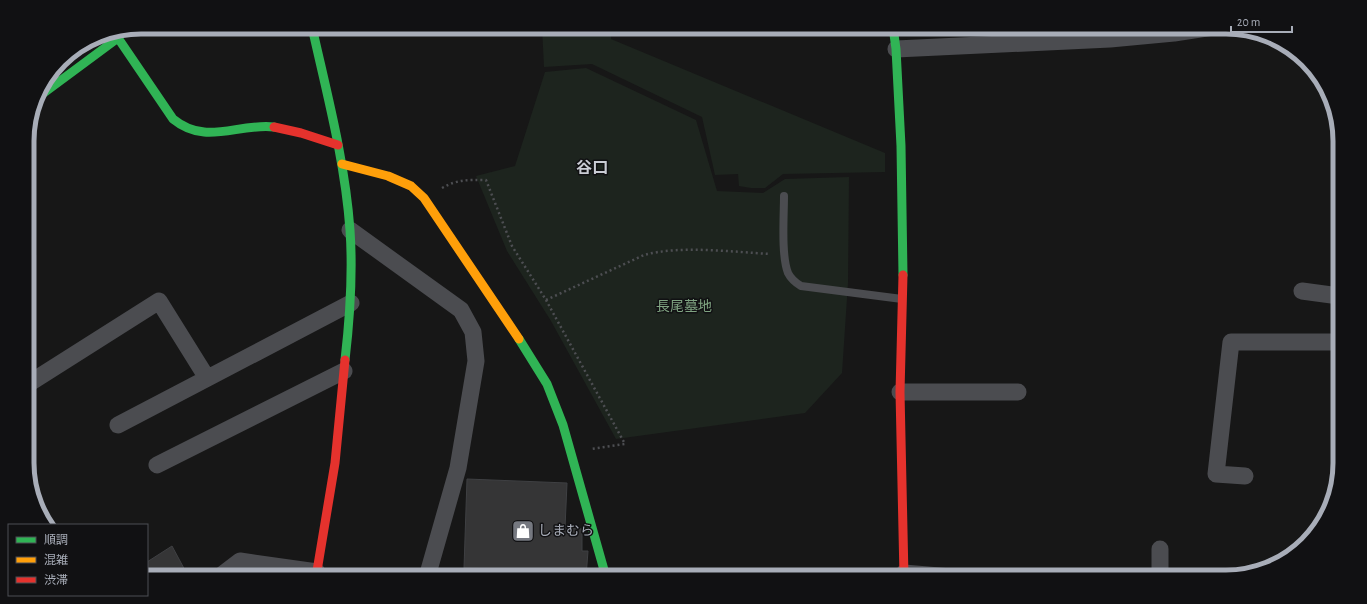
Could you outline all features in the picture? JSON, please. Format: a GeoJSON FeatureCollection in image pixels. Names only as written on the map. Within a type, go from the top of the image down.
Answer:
{"type":"FeatureCollection","features":[{"type":"Feature","properties":{"kind":"street"},"geometry":{"type":"LineString","coordinates":[[314,34],[342,164],[350,230],[351,303],[335,463],[318,570]]}},
{"type":"Feature","properties":{"kind":"street"},"geometry":{"type":"LineString","coordinates":[[894,34],[896,49],[900,146],[903,299],[900,392],[904,570]]}},
{"type":"Feature","properties":{"kind":"street"},"geometry":{"type":"LineString","coordinates":[[896,49],[1174,34]]}},
{"type":"Feature","properties":{"kind":"street"},"geometry":{"type":"LineString","coordinates":[[117,37],[173,120],[183,127],[197,132],[217,132],[265,126],[289,130],[338,145]]}},
{"type":"Feature","properties":{"kind":"street"},"geometry":{"type":"LineString","coordinates":[[47,90],[112,38]]}},
{"type":"Feature","properties":{"kind":"street"},"geometry":{"type":"LineString","coordinates":[[342,164],[388,176],[411,186],[424,198],[518,336],[547,384],[563,425],[604,570]]}},
{"type":"Feature","properties":{"kind":"street"},"geometry":{"type":"LineString","coordinates":[[350,230],[461,310],[472,332],[476,361],[458,468],[429,570]]}},
{"type":"Feature","properties":{"kind":"street"},"geometry":{"type":"LineString","coordinates":[[1302,291],[1333,295]]}},
{"type":"Feature","properties":{"kind":"street"},"geometry":{"type":"LineString","coordinates":[[34,380],[159,302],[207,378]]}},
{"type":"Feature","properties":{"kind":"street"},"geometry":{"type":"LineString","coordinates":[[118,425],[351,303]]}},
{"type":"Feature","properties":{"kind":"street"},"geometry":{"type":"LineString","coordinates":[[1246,476],[1216,474],[1231,342],[1333,342]]}},
{"type":"Feature","properties":{"kind":"street"},"geometry":{"type":"LineString","coordinates":[[157,465],[344,371]]}},
{"type":"Feature","properties":{"kind":"street"},"geometry":{"type":"LineString","coordinates":[[900,392],[1018,392]]}},
{"type":"Feature","properties":{"kind":"street"},"geometry":{"type":"LineString","coordinates":[[1160,549],[1160,570]]}},
{"type":"Feature","properties":{"kind":"street"},"geometry":{"type":"LineString","coordinates":[[228,570],[240,561],[293,570]]}},
{"type":"Feature","properties":{"kind":"lane"},"geometry":{"type":"LineString","coordinates":[[784,196],[785,254],[789,274],[794,281],[802,286],[903,299]]}},
{"type":"Feature","properties":{"kind":"path"},"geometry":{"type":"LineString","coordinates":[[424,198],[453,182],[464,180],[486,180],[512,246],[546,300],[625,444],[571,452]]}},
{"type":"Feature","properties":{"kind":"path"},"geometry":{"type":"LineString","coordinates":[[546,300],[644,255],[654,252],[697,250],[785,254]]}},
{"type":"Feature","properties":{"kind":"green space"},"geometry":{"type":"Polygon","coordinates":[[[542,34],[611,34],[611,39],[885,153],[885,172],[783,174],[765,188],[739,186],[738,174],[715,175],[702,117],[592,64],[544,67],[542,34]]]}},
{"type":"Feature","properties":{"kind":"green space","name":"長尾墓地"},"geometry":{"type":"Polygon","coordinates":[[[586,68],[696,120],[717,191],[763,193],[785,179],[849,177],[848,283],[842,373],[805,413],[616,439],[551,321],[507,251],[476,176],[515,166],[545,72],[586,68]]]}},
{"type":"Feature","properties":{"kind":"building"},"geometry":{"type":"Polygon","coordinates":[[[467,479],[567,483],[565,528],[582,529],[582,551],[588,551],[587,570],[498,570],[464,568],[467,479]]]}},
{"type":"Feature","properties":{"kind":"building"},"geometry":{"type":"Polygon","coordinates":[[[172,546],[185,570],[148,570],[148,561],[172,546]]]}},
{"type":"Feature","properties":{"kind":"traffic: fast"},"geometry":{"type":"LineString","coordinates":[[314,34],[335,128],[348,204],[351,246],[351,279],[350,311],[345,360]]}},
{"type":"Feature","properties":{"kind":"traffic: fast"},"geometry":{"type":"LineString","coordinates":[[894,34],[901,146],[903,275]]}},
{"type":"Feature","properties":{"kind":"traffic: fast"},"geometry":{"type":"LineString","coordinates":[[47,91],[118,38],[173,119],[185,127],[197,131],[209,132],[274,127]]}},
{"type":"Feature","properties":{"kind":"traffic: fast"},"geometry":{"type":"LineString","coordinates":[[519,339],[547,384],[563,425],[604,570]]}},
{"type":"Feature","properties":{"kind":"traffic: slow"},"geometry":{"type":"LineString","coordinates":[[342,164],[388,176],[411,186],[424,198],[519,339]]}},
{"type":"Feature","properties":{"kind":"traffic: jam"},"geometry":{"type":"LineString","coordinates":[[274,127],[301,133],[338,145]]}},
{"type":"Feature","properties":{"kind":"traffic: jam"},"geometry":{"type":"LineString","coordinates":[[903,275],[900,392],[904,570]]}},
{"type":"Feature","properties":{"kind":"traffic: jam"},"geometry":{"type":"LineString","coordinates":[[317,570],[335,463],[345,360]]}},
{"type":"Feature","properties":{"kind":"place","name":"しまむら"},"geometry":{"type":"Point","coordinates":[523,531]}},
{"type":"Feature","properties":{"kind":"district","name":"谷口"},"geometry":{"type":"Point","coordinates":[592,168]}}]}
